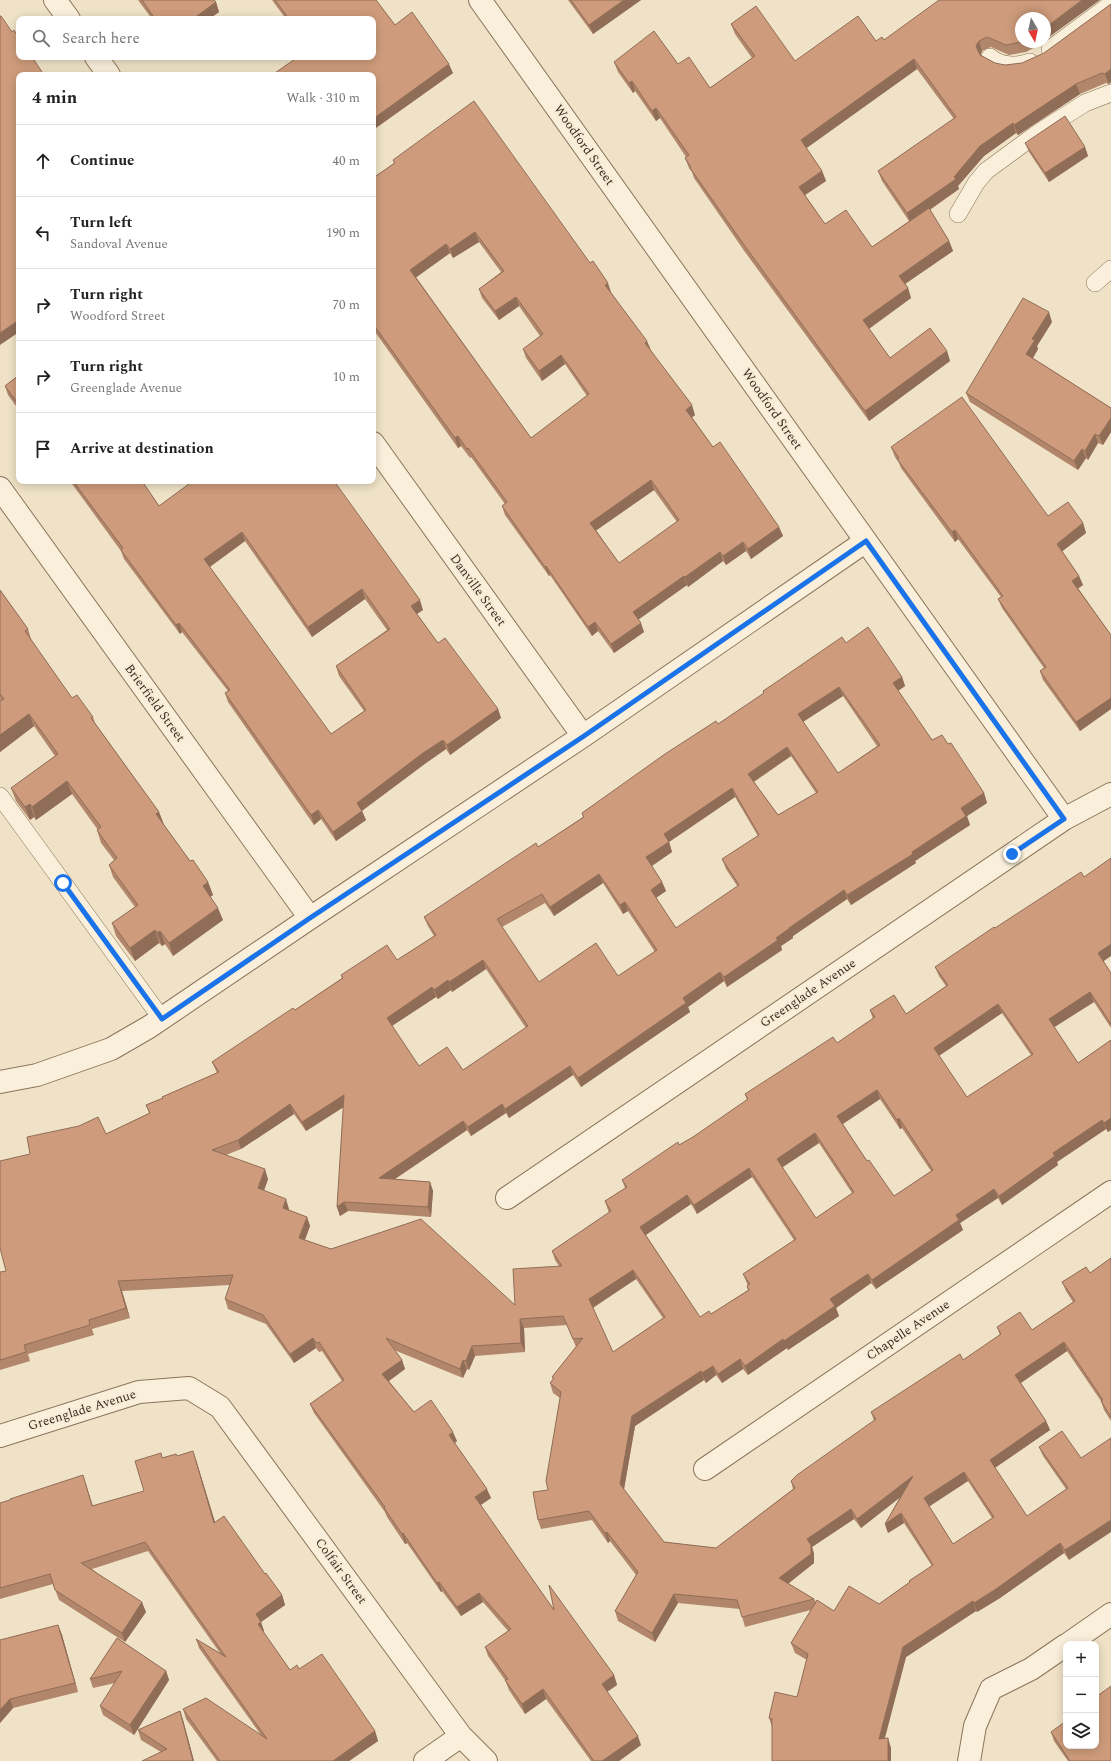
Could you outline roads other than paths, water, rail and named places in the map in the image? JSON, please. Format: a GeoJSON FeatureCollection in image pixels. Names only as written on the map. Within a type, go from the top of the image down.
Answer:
{"type":"FeatureCollection","features":[{"type":"Feature","properties":{"kind":"street"},"geometry":{"type":"LineString","coordinates":[[55,0],[67,16]]}},
{"type":"Feature","properties":{"kind":"street","name":"Woodford Street"},"geometry":{"type":"LineString","coordinates":[[480,0],[1064,819]]}},
{"type":"Feature","properties":{"kind":"street"},"geometry":{"type":"LineString","coordinates":[[98,60],[107,72]]}},
{"type":"Feature","properties":{"kind":"street","name":"Danville Street"},"geometry":{"type":"LineString","coordinates":[[376,447],[584,736]]}},
{"type":"Feature","properties":{"kind":"street","name":"Brierfield Street"},"geometry":{"type":"LineString","coordinates":[[0,488],[310,918]]}},
{"type":"Feature","properties":{"kind":"street"},"geometry":{"type":"LineString","coordinates":[[0,1082],[37,1075],[111,1049],[162,1019],[310,918],[584,736],[866,541]]}},
{"type":"Feature","properties":{"kind":"street","name":"Greenglade Avenue"},"geometry":{"type":"LineString","coordinates":[[507,1198],[1064,819],[1111,794]]}},
{"type":"Feature","properties":{"kind":"street","name":"Chapelle Avenue"},"geometry":{"type":"LineString","coordinates":[[705,1469],[1111,1192]]}},
{"type":"Feature","properties":{"kind":"street","name":"Greenglade Avenue"},"geometry":{"type":"LineString","coordinates":[[0,1436],[139,1392],[189,1388]]}},
{"type":"Feature","properties":{"kind":"street","name":"Colfair Street"},"geometry":{"type":"LineString","coordinates":[[189,1388],[220,1407],[461,1736],[486,1761]]}},
{"type":"Feature","properties":{"kind":"street"},"geometry":{"type":"LineString","coordinates":[[1073,1641],[1111,1614]]}},
{"type":"Feature","properties":{"kind":"street"},"geometry":{"type":"LineString","coordinates":[[969,1761],[974,1726],[991,1689],[1031,1669],[1063,1648]]}},
{"type":"Feature","properties":{"kind":"street"},"geometry":{"type":"LineString","coordinates":[[426,1761],[461,1736]]}},
{"type":"Feature","properties":{"kind":"lane"},"geometry":{"type":"LineString","coordinates":[[990,57],[996,63],[1010,65],[1024,64],[1042,55],[1111,4]]}},
{"type":"Feature","properties":{"kind":"lane"},"geometry":{"type":"LineString","coordinates":[[958,214],[976,183],[986,171],[1035,135],[1086,103],[1111,93]]}},
{"type":"Feature","properties":{"kind":"lane"},"geometry":{"type":"LineString","coordinates":[[1095,282],[1111,269]]}},
{"type":"Feature","properties":{"kind":"lane"},"geometry":{"type":"LineString","coordinates":[[0,796],[162,1019]]}}]}
